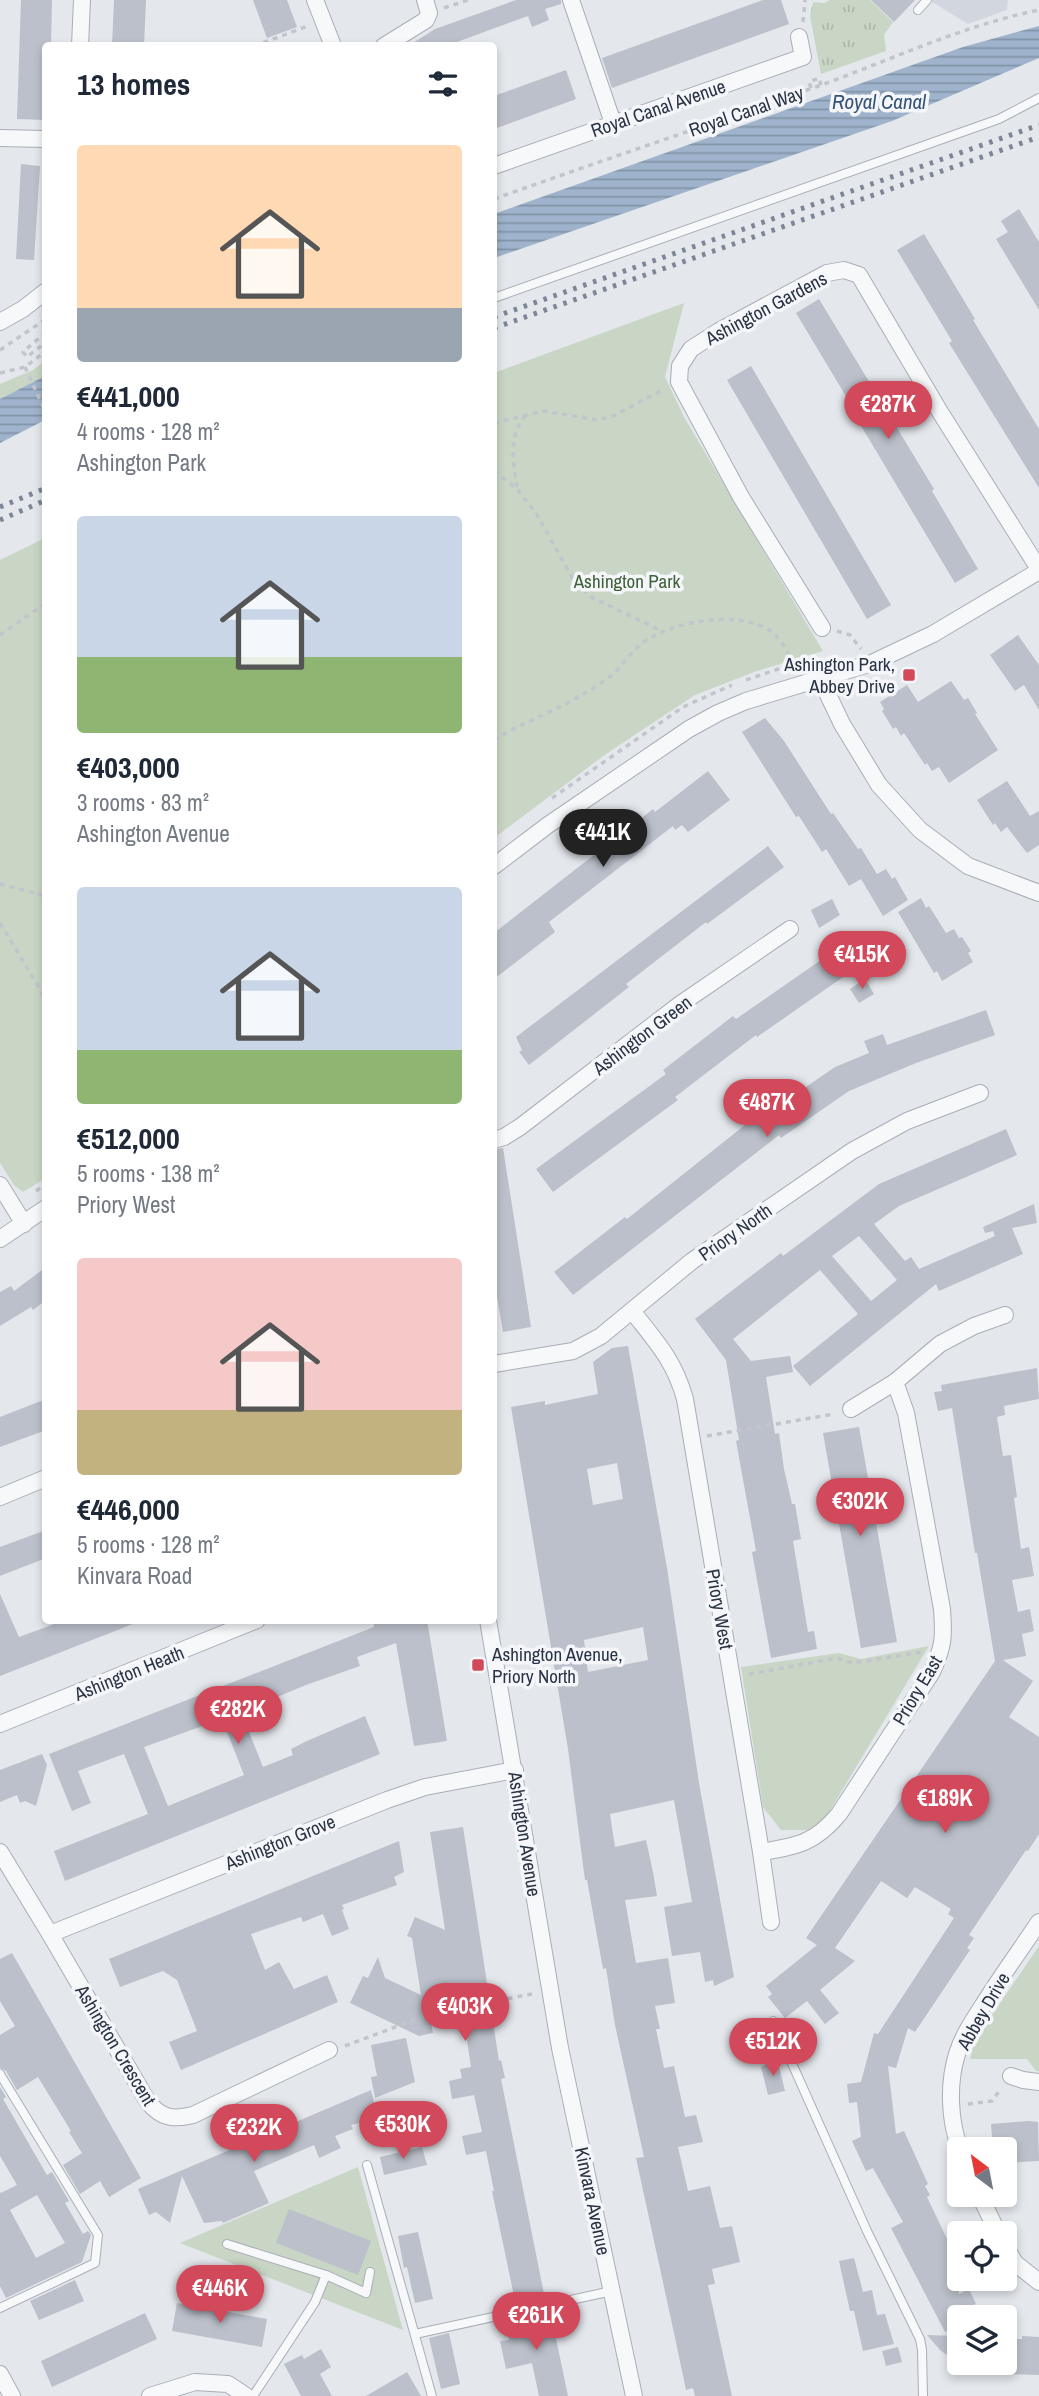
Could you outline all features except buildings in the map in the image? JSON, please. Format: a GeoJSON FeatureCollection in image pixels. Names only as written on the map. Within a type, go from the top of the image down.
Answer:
{"type":"FeatureCollection","features":[{"type":"Feature","properties":{"kind":"street"},"geometry":{"type":"LineString","coordinates":[[80,42],[82,0]]}},
{"type":"Feature","properties":{"kind":"street"},"geometry":{"type":"LineString","coordinates":[[315,0],[331,42]]}},
{"type":"Feature","properties":{"kind":"street"},"geometry":{"type":"LineString","coordinates":[[571,0],[613,123]]}},
{"type":"Feature","properties":{"kind":"street"},"geometry":{"type":"LineString","coordinates":[[391,42],[420,25],[427,7]]}},
{"type":"Feature","properties":{"kind":"street","name":"Royal Canal Avenue"},"geometry":{"type":"LineString","coordinates":[[497,165],[803,57],[799,37]]}},
{"type":"Feature","properties":{"kind":"street"},"geometry":{"type":"LineString","coordinates":[[0,138],[42,139]]}},
{"type":"Feature","properties":{"kind":"street","name":"Ashington Gardens"},"geometry":{"type":"LineString","coordinates":[[679,382],[680,366],[691,349],[719,331],[827,273],[844,270],[859,275],[940,412],[1039,570]]}},
{"type":"Feature","properties":{"kind":"street"},"geometry":{"type":"LineString","coordinates":[[0,322],[42,294]]}},
{"type":"Feature","properties":{"kind":"street"},"geometry":{"type":"LineString","coordinates":[[679,382],[741,497],[822,628]]}},
{"type":"Feature","properties":{"kind":"street"},"geometry":{"type":"LineString","coordinates":[[497,864],[548,825],[689,729],[718,713],[746,701],[872,663],[933,634],[1039,570]]}},
{"type":"Feature","properties":{"kind":"street"},"geometry":{"type":"LineString","coordinates":[[820,678],[842,724],[879,785],[920,830],[968,866],[1039,893]]}},
{"type":"Feature","properties":{"kind":"street","name":"Ashington Green"},"geometry":{"type":"LineString","coordinates":[[497,1139],[520,1128],[679,1006],[790,929]]}},
{"type":"Feature","properties":{"kind":"street","name":"Priory North"},"geometry":{"type":"LineString","coordinates":[[497,1364],[573,1351],[601,1336],[692,1261],[852,1151],[907,1121],[980,1093]]}},
{"type":"Feature","properties":{"kind":"street"},"geometry":{"type":"LineString","coordinates":[[0,1185],[24,1224]]}},
{"type":"Feature","properties":{"kind":"street"},"geometry":{"type":"LineString","coordinates":[[0,1239],[42,1211]]}},
{"type":"Feature","properties":{"kind":"street","name":"Priory West"},"geometry":{"type":"LineString","coordinates":[[633,1312],[670,1359],[678,1377],[732,1677],[771,1922]]}},
{"type":"Feature","properties":{"kind":"street"},"geometry":{"type":"LineString","coordinates":[[851,1409],[895,1382],[940,1344],[974,1326],[1005,1315]]}},
{"type":"Feature","properties":{"kind":"street","name":"Priory East"},"geometry":{"type":"LineString","coordinates":[[761,1852],[787,1848],[823,1834],[839,1814],[932,1672],[942,1649],[942,1608],[906,1413],[895,1382]]}},
{"type":"Feature","properties":{"kind":"street"},"geometry":{"type":"LineString","coordinates":[[0,1497],[42,1480]]}},
{"type":"Feature","properties":{"kind":"street","name":"Ashington Heath"},"geometry":{"type":"LineString","coordinates":[[0,1724],[247,1624]]}},
{"type":"Feature","properties":{"kind":"street","name":"Ashington Avenue"},"geometry":{"type":"LineString","coordinates":[[489,1624],[560,2048]]}},
{"type":"Feature","properties":{"kind":"street","name":"Ashington Grove"},"geometry":{"type":"LineString","coordinates":[[50,1934],[387,1800],[425,1787],[515,1770]]}},
{"type":"Feature","properties":{"kind":"street","name":"Ashington Crescent"},"geometry":{"type":"LineString","coordinates":[[0,1852],[156,2112],[168,2118],[192,2115],[329,2050]]}},
{"type":"Feature","properties":{"kind":"street","name":"Abbey Drive"},"geometry":{"type":"LineString","coordinates":[[957,2137],[951,2082],[957,2054],[966,2031],[1039,1922]]}},
{"type":"Feature","properties":{"kind":"street","name":"Kinvara Avenue"},"geometry":{"type":"LineString","coordinates":[[560,2048],[634,2396]]}},
{"type":"Feature","properties":{"kind":"street"},"geometry":{"type":"LineString","coordinates":[[1012,2076],[1039,2081]]}},
{"type":"Feature","properties":{"kind":"street"},"geometry":{"type":"LineString","coordinates":[[1017,2265],[1039,2283]]}},
{"type":"Feature","properties":{"kind":"street"},"geometry":{"type":"LineString","coordinates":[[0,2374],[12,2396]]}},
{"type":"Feature","properties":{"kind":"street"},"geometry":{"type":"LineString","coordinates":[[150,2396],[195,2382],[228,2384],[246,2396]]}},
{"type":"Feature","properties":{"kind":"lane"},"geometry":{"type":"LineString","coordinates":[[918,10],[927,0]]}},
{"type":"Feature","properties":{"kind":"lane"},"geometry":{"type":"LineString","coordinates":[[497,297],[999,119],[1039,98]]}},
{"type":"Feature","properties":{"kind":"lane"},"geometry":{"type":"LineString","coordinates":[[773,2021],[867,2231],[920,2339],[923,2396]]}},
{"type":"Feature","properties":{"kind":"lane"},"geometry":{"type":"LineString","coordinates":[[0,2074],[98,2235],[95,2263],[0,2308]]}},
{"type":"Feature","properties":{"kind":"lane"},"geometry":{"type":"LineString","coordinates":[[367,2165],[432,2396]]}},
{"type":"Feature","properties":{"kind":"lane"},"geometry":{"type":"LineString","coordinates":[[228,2244],[326,2275],[366,2292],[370,2272]]}},
{"type":"Feature","properties":{"kind":"lane"},"geometry":{"type":"LineString","coordinates":[[253,2396],[315,2302],[326,2275]]}},
{"type":"Feature","properties":{"kind":"lane"},"geometry":{"type":"LineString","coordinates":[[415,2334],[612,2291]]}},
{"type":"Feature","properties":{"kind":"path"},"geometry":{"type":"LineString","coordinates":[[427,7],[468,0]]}},
{"type":"Feature","properties":{"kind":"path","name":"Royal Canal Way"},"geometry":{"type":"LineString","coordinates":[[497,198],[811,88],[808,82],[818,78],[821,85],[973,28],[1012,15],[1039,10]]}},
{"type":"Feature","properties":{"kind":"path"},"geometry":{"type":"LineString","coordinates":[[265,42],[323,21]]}},
{"type":"Feature","properties":{"kind":"path"},"geometry":{"type":"LineString","coordinates":[[0,350],[42,322]]}},
{"type":"Feature","properties":{"kind":"path"},"geometry":{"type":"LineString","coordinates":[[42,335],[23,352],[27,357],[42,345]]}},
{"type":"Feature","properties":{"kind":"path"},"geometry":{"type":"LineString","coordinates":[[0,373],[25,367],[42,354]]}},
{"type":"Feature","properties":{"kind":"path"},"geometry":{"type":"LineString","coordinates":[[25,367],[42,404]]}},
{"type":"Feature","properties":{"kind":"path"},"geometry":{"type":"LineString","coordinates":[[497,422],[544,411],[598,420],[613,416],[679,382]]}},
{"type":"Feature","properties":{"kind":"path"},"geometry":{"type":"LineString","coordinates":[[517,489],[513,444],[520,421],[526,415]]}},
{"type":"Feature","properties":{"kind":"path"},"geometry":{"type":"LineString","coordinates":[[497,473],[517,489],[536,513],[573,579],[591,597],[664,632]]}},
{"type":"Feature","properties":{"kind":"path"},"geometry":{"type":"LineString","coordinates":[[0,635],[42,606]]}},
{"type":"Feature","properties":{"kind":"path"},"geometry":{"type":"LineString","coordinates":[[497,738],[580,696],[611,676],[644,642],[664,632],[713,620],[745,621],[770,630],[789,653],[801,684]]}},
{"type":"Feature","properties":{"kind":"path"},"geometry":{"type":"LineString","coordinates":[[822,628],[850,635],[872,663]]}},
{"type":"Feature","properties":{"kind":"path"},"geometry":{"type":"LineString","coordinates":[[0,884],[42,895]]}},
{"type":"Feature","properties":{"kind":"path"},"geometry":{"type":"LineString","coordinates":[[0,923],[42,993]]}},
{"type":"Feature","properties":{"kind":"path"},"geometry":{"type":"LineString","coordinates":[[691,1438],[830,1415],[851,1409]]}},
{"type":"Feature","properties":{"kind":"path"},"geometry":{"type":"LineString","coordinates":[[732,1677],[837,1658],[852,1663],[942,1649]]}},
{"type":"Feature","properties":{"kind":"path"},"geometry":{"type":"LineString","coordinates":[[329,2050],[432,2013],[550,1991]]}},
{"type":"Feature","properties":{"kind":"path"},"geometry":{"type":"LineString","coordinates":[[952,2105],[992,2101],[1012,2076]]}},
{"type":"Feature","properties":{"kind":"shaded area"},"geometry":{"type":"Polygon","coordinates":[[[929,0],[1008,0],[1007,10],[968,24],[929,0]]]}},
{"type":"Feature","properties":{"kind":"green space"},"geometry":{"type":"Polygon","coordinates":[[[830,0],[870,0],[893,22],[884,35],[886,51],[821,74],[810,16],[813,2],[824,3],[830,0]]]}},
{"type":"Feature","properties":{"kind":"green space","name":"Ashington Park"},"geometry":{"type":"Polygon","coordinates":[[[684,303],[665,377],[684,417],[823,651],[757,671],[695,695],[606,754],[497,836],[497,372],[684,303]]]}},
{"type":"Feature","properties":{"kind":"green space"},"geometry":{"type":"Polygon","coordinates":[[[42,363],[42,378],[0,399],[0,384],[42,363]]]}},
{"type":"Feature","properties":{"kind":"green space"},"geometry":{"type":"Polygon","coordinates":[[[42,539],[42,1180],[23,1192],[14,1185],[0,1163],[0,560],[42,539]]]}},
{"type":"Feature","properties":{"kind":"green space"},"geometry":{"type":"Polygon","coordinates":[[[929,1646],[823,1822],[811,1830],[781,1830],[763,1807],[741,1667],[839,1653],[861,1659],[929,1646]]]}},
{"type":"Feature","properties":{"kind":"green space"},"geometry":{"type":"Polygon","coordinates":[[[1039,1946],[1039,2071],[1036,2071],[1027,2059],[970,2059],[975,2040],[1039,1946]]]}},
{"type":"Feature","properties":{"kind":"green space"},"geometry":{"type":"Polygon","coordinates":[[[358,2167],[403,2330],[180,2243],[358,2167]]]}},
{"type":"Feature","properties":{"kind":"water","name":"Royal Canal"},"geometry":{"type":"Polygon","coordinates":[[[1039,26],[1039,58],[892,121],[497,257],[497,213],[963,47],[1039,26]]]}},
{"type":"Feature","properties":{"kind":"water"},"geometry":{"type":"Polygon","coordinates":[[[42,378],[42,422],[0,443],[0,399],[42,378]]]}},
{"type":"Feature","properties":{"kind":"railway"},"geometry":{"type":"LineString","coordinates":[[497,316],[1039,125]]}},
{"type":"Feature","properties":{"kind":"railway"},"geometry":{"type":"LineString","coordinates":[[497,327],[1039,137]]}},
{"type":"Feature","properties":{"kind":"railway"},"geometry":{"type":"LineString","coordinates":[[0,507],[42,490]]}},
{"type":"Feature","properties":{"kind":"railway"},"geometry":{"type":"LineString","coordinates":[[0,520],[42,502]]}},
{"type":"Feature","properties":{"kind":"place","name":"Ashington Park, Abbey Drive"},"geometry":{"type":"Point","coordinates":[909,675]}},
{"type":"Feature","properties":{"kind":"place","name":"Ashington Avenue, Priory North"},"geometry":{"type":"Point","coordinates":[478,1665]}}]}
